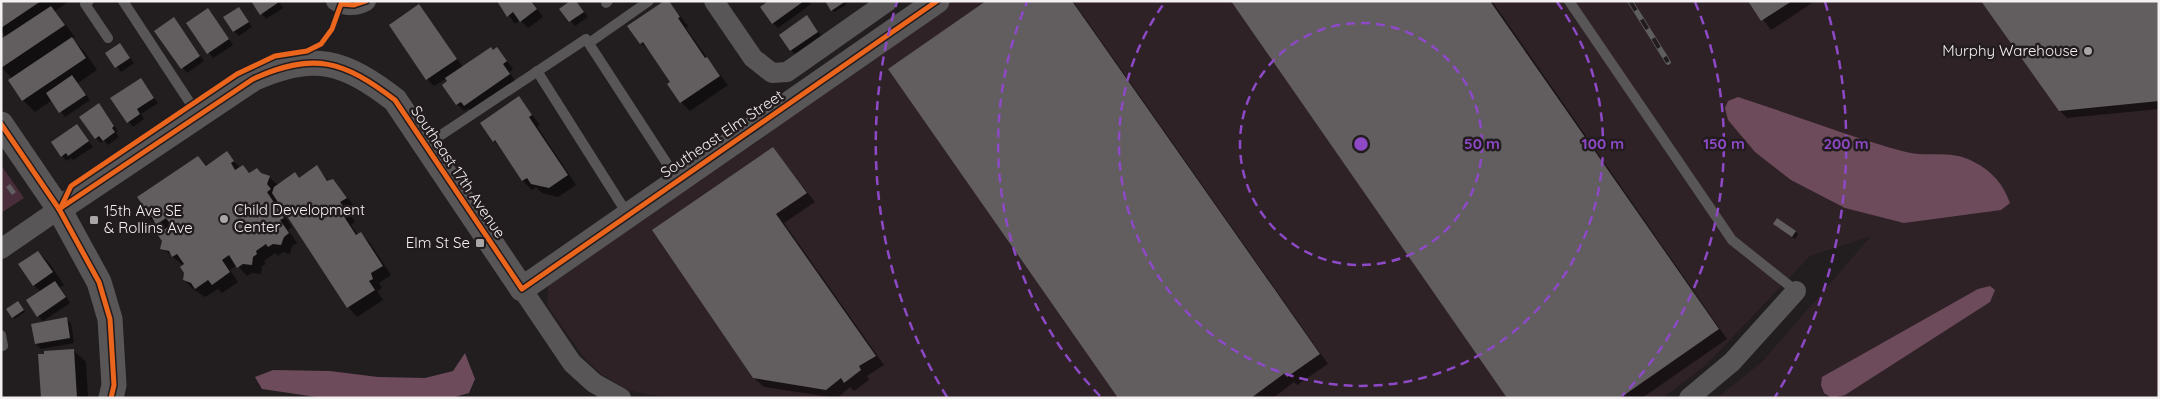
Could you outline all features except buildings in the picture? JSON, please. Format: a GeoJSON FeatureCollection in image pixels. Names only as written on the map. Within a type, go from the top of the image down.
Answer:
{"type":"FeatureCollection","features":[{"type":"Feature","properties":{"kind":"street"},"geometry":{"type":"LineString","coordinates":[[338,3],[354,6],[366,1]]}},
{"type":"Feature","properties":{"kind":"street","name":"Southeast Elm Street"},"geometry":{"type":"LineString","coordinates":[[714,1],[752,58],[772,73],[787,72],[877,4]]}},
{"type":"Feature","properties":{"kind":"street","name":"Southeast Elm Street"},"geometry":{"type":"LineString","coordinates":[[522,288],[629,216],[677,180],[937,1]]}},
{"type":"Feature","properties":{"kind":"street","name":"Southeast 17th Avenue"},"geometry":{"type":"LineString","coordinates":[[59,210],[253,79],[276,68],[315,62],[337,66],[365,78],[395,100],[522,288]]}},
{"type":"Feature","properties":{"kind":"street"},"geometry":{"type":"LineString","coordinates":[[1,124],[59,210],[99,282],[110,319],[116,394]]}},
{"type":"Feature","properties":{"kind":"street"},"geometry":{"type":"LineString","coordinates":[[1,248],[59,210]]}},
{"type":"Feature","properties":{"kind":"street"},"geometry":{"type":"LineString","coordinates":[[522,288],[572,363],[594,383],[621,398]]}},
{"type":"Feature","properties":{"kind":"street"},"geometry":{"type":"LineString","coordinates":[[1689,398],[1732,362],[1796,291]]}},
{"type":"Feature","properties":{"kind":"lane"},"geometry":{"type":"LineString","coordinates":[[89,1],[85,4],[108,38]]}},
{"type":"Feature","properties":{"kind":"lane"},"geometry":{"type":"LineString","coordinates":[[123,1],[198,116]]}},
{"type":"Feature","properties":{"kind":"lane"},"geometry":{"type":"LineString","coordinates":[[589,43],[649,1]]}},
{"type":"Feature","properties":{"kind":"lane"},"geometry":{"type":"LineString","coordinates":[[1569,1],[1732,240],[1796,291]]}},
{"type":"Feature","properties":{"kind":"lane"},"geometry":{"type":"LineString","coordinates":[[425,145],[586,39],[677,180]]}},
{"type":"Feature","properties":{"kind":"lane"},"geometry":{"type":"LineString","coordinates":[[537,71],[629,216]]}},
{"type":"Feature","properties":{"kind":"lane"},"geometry":{"type":"LineString","coordinates":[[1,335],[3,346]]}},
{"type":"Feature","properties":{"kind":"shaded area"},"geometry":{"type":"Polygon","coordinates":[[[948,1],[2159,1],[2159,398],[1717,398],[1763,361],[1871,236],[1810,256],[1706,365],[1663,398],[689,398],[650,395],[628,390],[601,374],[582,355],[547,305],[548,288],[556,274],[948,1]]]}},
{"type":"Feature","properties":{"kind":"shaded area"},"geometry":{"type":"Polygon","coordinates":[[[1738,97],[1843,133],[1906,152],[1965,158],[1991,174],[2004,190],[2010,203],[2001,210],[1904,223],[1845,208],[1791,180],[1755,152],[1728,120],[1725,108],[1728,101],[1738,97]]]}},
{"type":"Feature","properties":{"kind":"shaded area"},"geometry":{"type":"Polygon","coordinates":[[[1,165],[24,198],[1,213],[1,165]]]}},
{"type":"Feature","properties":{"kind":"shaded area"},"geometry":{"type":"Polygon","coordinates":[[[1990,286],[1995,290],[1990,302],[1845,395],[1832,398],[1824,393],[1821,385],[1822,377],[1978,289],[1990,286]]]}},
{"type":"Feature","properties":{"kind":"shaded area"},"geometry":{"type":"Polygon","coordinates":[[[465,353],[475,379],[469,393],[451,398],[323,398],[262,389],[255,377],[273,370],[330,371],[378,377],[425,378],[453,371],[465,353]]]}},
{"type":"Feature","properties":{"kind":"railway"},"geometry":{"type":"LineString","coordinates":[[1630,1],[1668,62]]}},
{"type":"Feature","properties":{"kind":"cycle path"},"geometry":{"type":"LineString","coordinates":[[60,209],[71,186],[237,74],[275,56],[307,51],[321,44],[332,29],[341,4],[354,5],[366,1]]}},
{"type":"Feature","properties":{"kind":"cycle path"},"geometry":{"type":"LineString","coordinates":[[59,209],[253,79],[294,65],[328,64],[360,76],[395,100],[522,289],[937,1]]}},
{"type":"Feature","properties":{"kind":"cycle path"},"geometry":{"type":"LineString","coordinates":[[1,124],[59,209],[99,282],[110,319],[114,385],[111,398]]}},
{"type":"Feature","properties":{"kind":"place","name":"Murphy Warehouse"},"geometry":{"type":"Point","coordinates":[2088,51]}},
{"type":"Feature","properties":{"kind":"place","name":"Child Development Center"},"geometry":{"type":"Point","coordinates":[224,219]}},
{"type":"Feature","properties":{"kind":"place","name":"15th Ave SE & Rollins Ave"},"geometry":{"type":"Point","coordinates":[94,220]}},
{"type":"Feature","properties":{"kind":"place","name":"Elm St Se"},"geometry":{"type":"Point","coordinates":[480,243]}}]}
